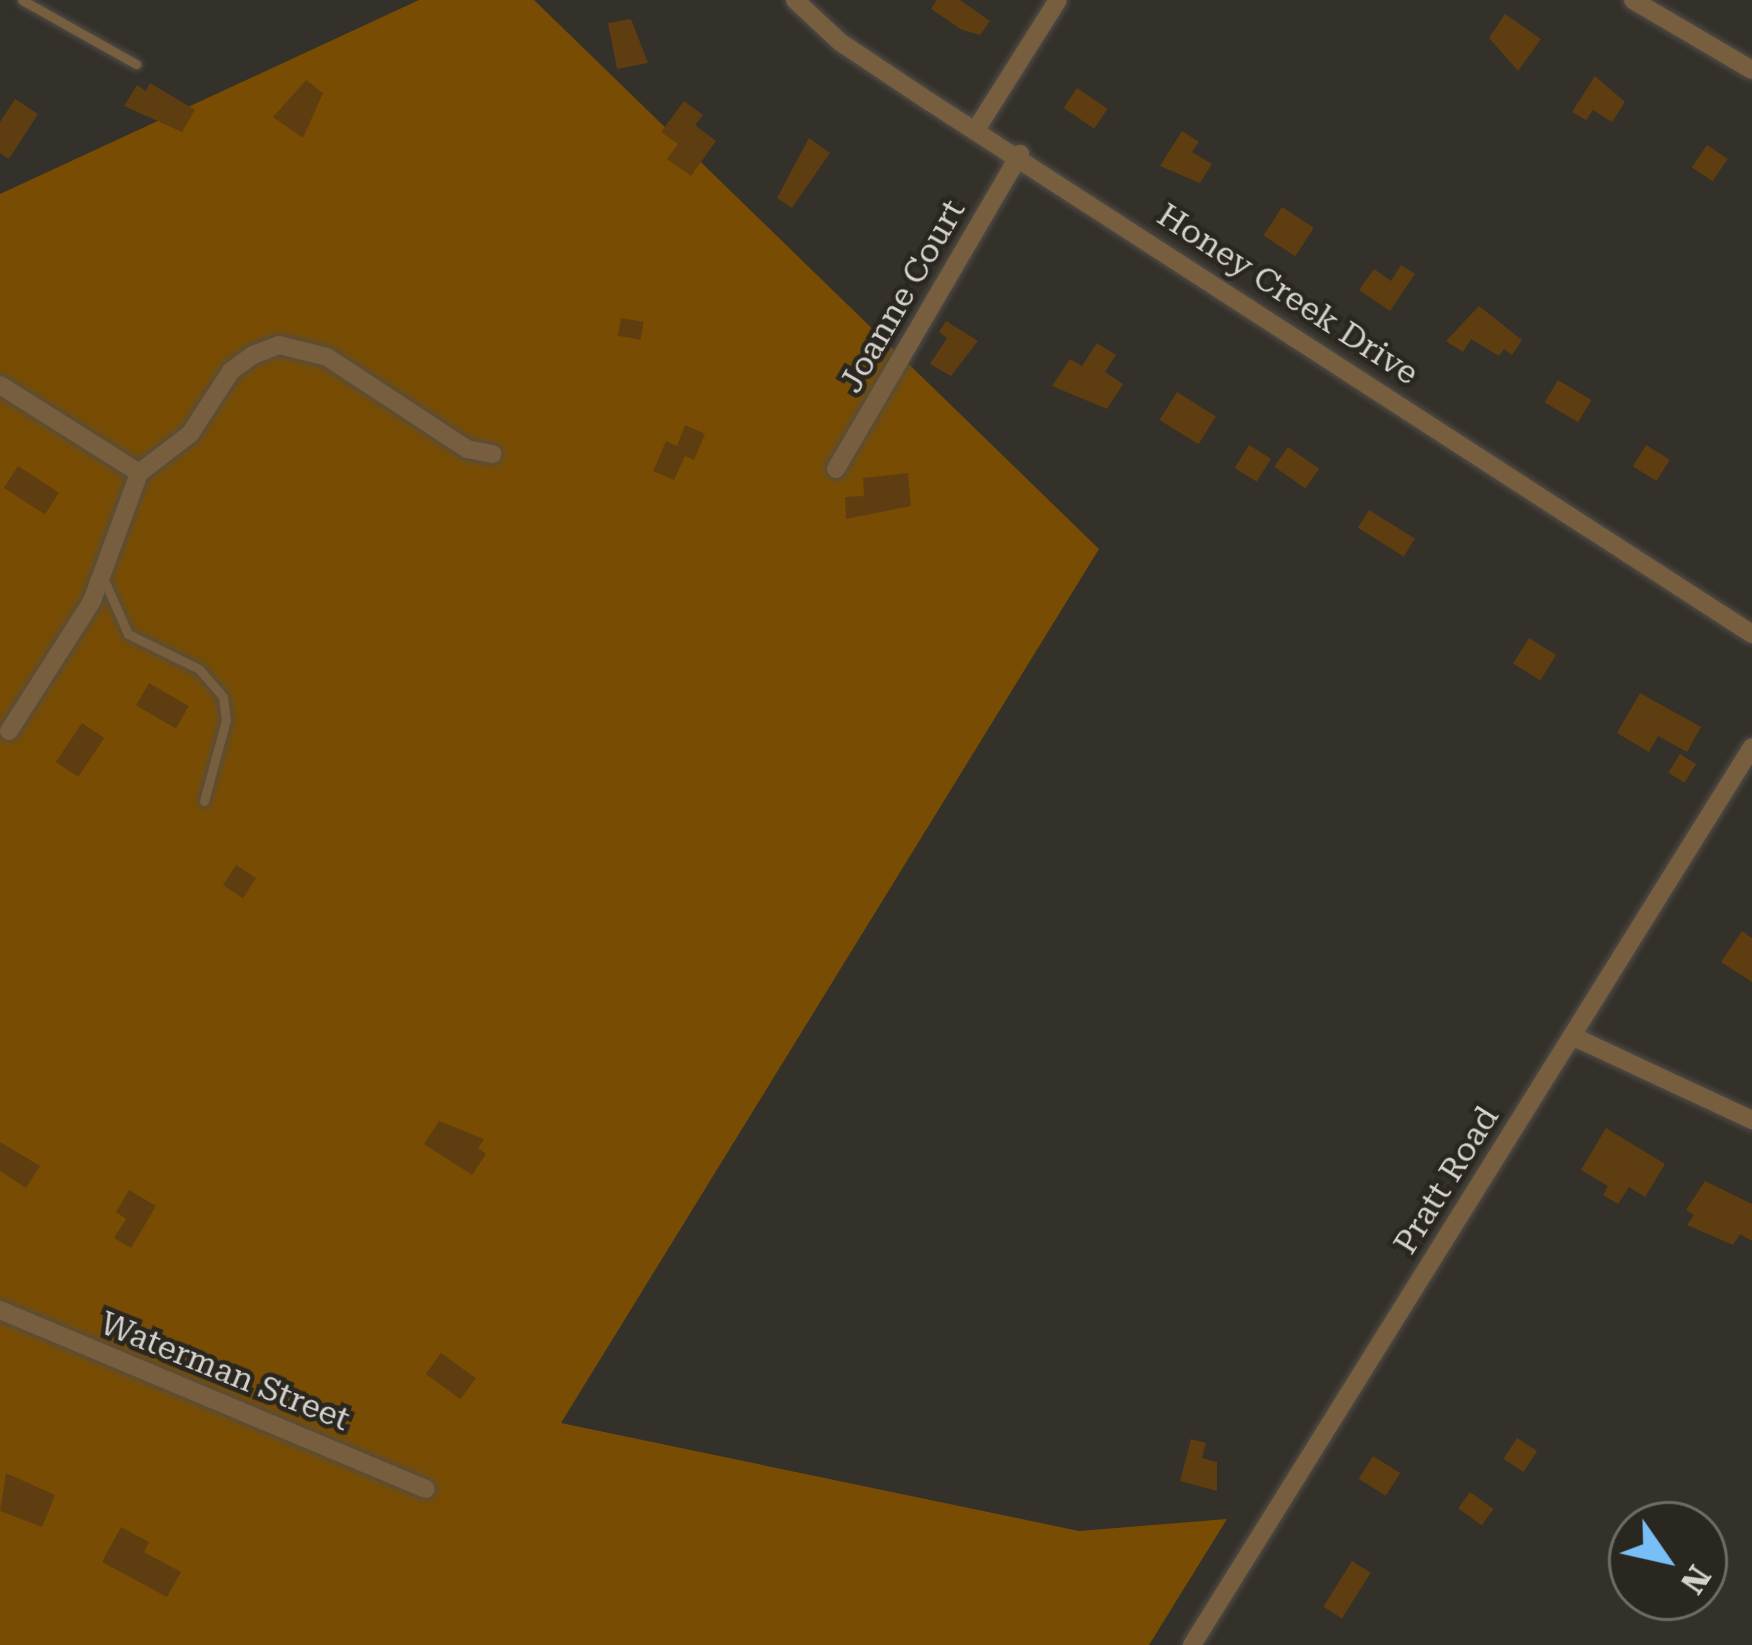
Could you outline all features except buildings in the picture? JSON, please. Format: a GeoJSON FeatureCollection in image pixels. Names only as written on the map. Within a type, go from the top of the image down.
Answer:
{"type":"FeatureCollection","features":[{"type":"Feature","properties":{"kind":"street","name":"Honey Creek Drive"},"geometry":{"type":"LineString","coordinates":[[795,0],[840,42],[1020,154],[1752,634]]}},
{"type":"Feature","properties":{"kind":"street"},"geometry":{"type":"LineString","coordinates":[[977,128],[1058,0]]}},
{"type":"Feature","properties":{"kind":"street"},"geometry":{"type":"LineString","coordinates":[[1633,0],[1752,70]]}},
{"type":"Feature","properties":{"kind":"street","name":"Joanne Court"},"geometry":{"type":"LineString","coordinates":[[836,469],[1020,154]]}},
{"type":"Feature","properties":{"kind":"street"},"geometry":{"type":"LineString","coordinates":[[9,731],[82,619],[139,473],[190,434],[231,370],[280,346],[301,350],[362,375],[467,449],[493,454]]}},
{"type":"Feature","properties":{"kind":"street"},"geometry":{"type":"LineString","coordinates":[[0,385],[139,473]]}},
{"type":"Feature","properties":{"kind":"street","name":"Pratt Road"},"geometry":{"type":"LineString","coordinates":[[1192,1645],[1752,747]]}},
{"type":"Feature","properties":{"kind":"street"},"geometry":{"type":"LineString","coordinates":[[1572,1036],[1752,1120]]}},
{"type":"Feature","properties":{"kind":"street","name":"Waterman Street"},"geometry":{"type":"LineString","coordinates":[[0,1310],[426,1489]]}},
{"type":"Feature","properties":{"kind":"lane"},"geometry":{"type":"LineString","coordinates":[[22,0],[136,64]]}},
{"type":"Feature","properties":{"kind":"lane"},"geometry":{"type":"LineString","coordinates":[[104,569],[110,606],[128,634],[199,669],[224,697],[226,720],[204,801]]}},
{"type":"Feature","properties":{"kind":"shaded area"},"geometry":{"type":"Polygon","coordinates":[[[419,0],[534,0],[1099,549],[561,1423],[1079,1531],[1227,1519],[1149,1645],[0,1645],[0,194],[419,0]]]}}]}
